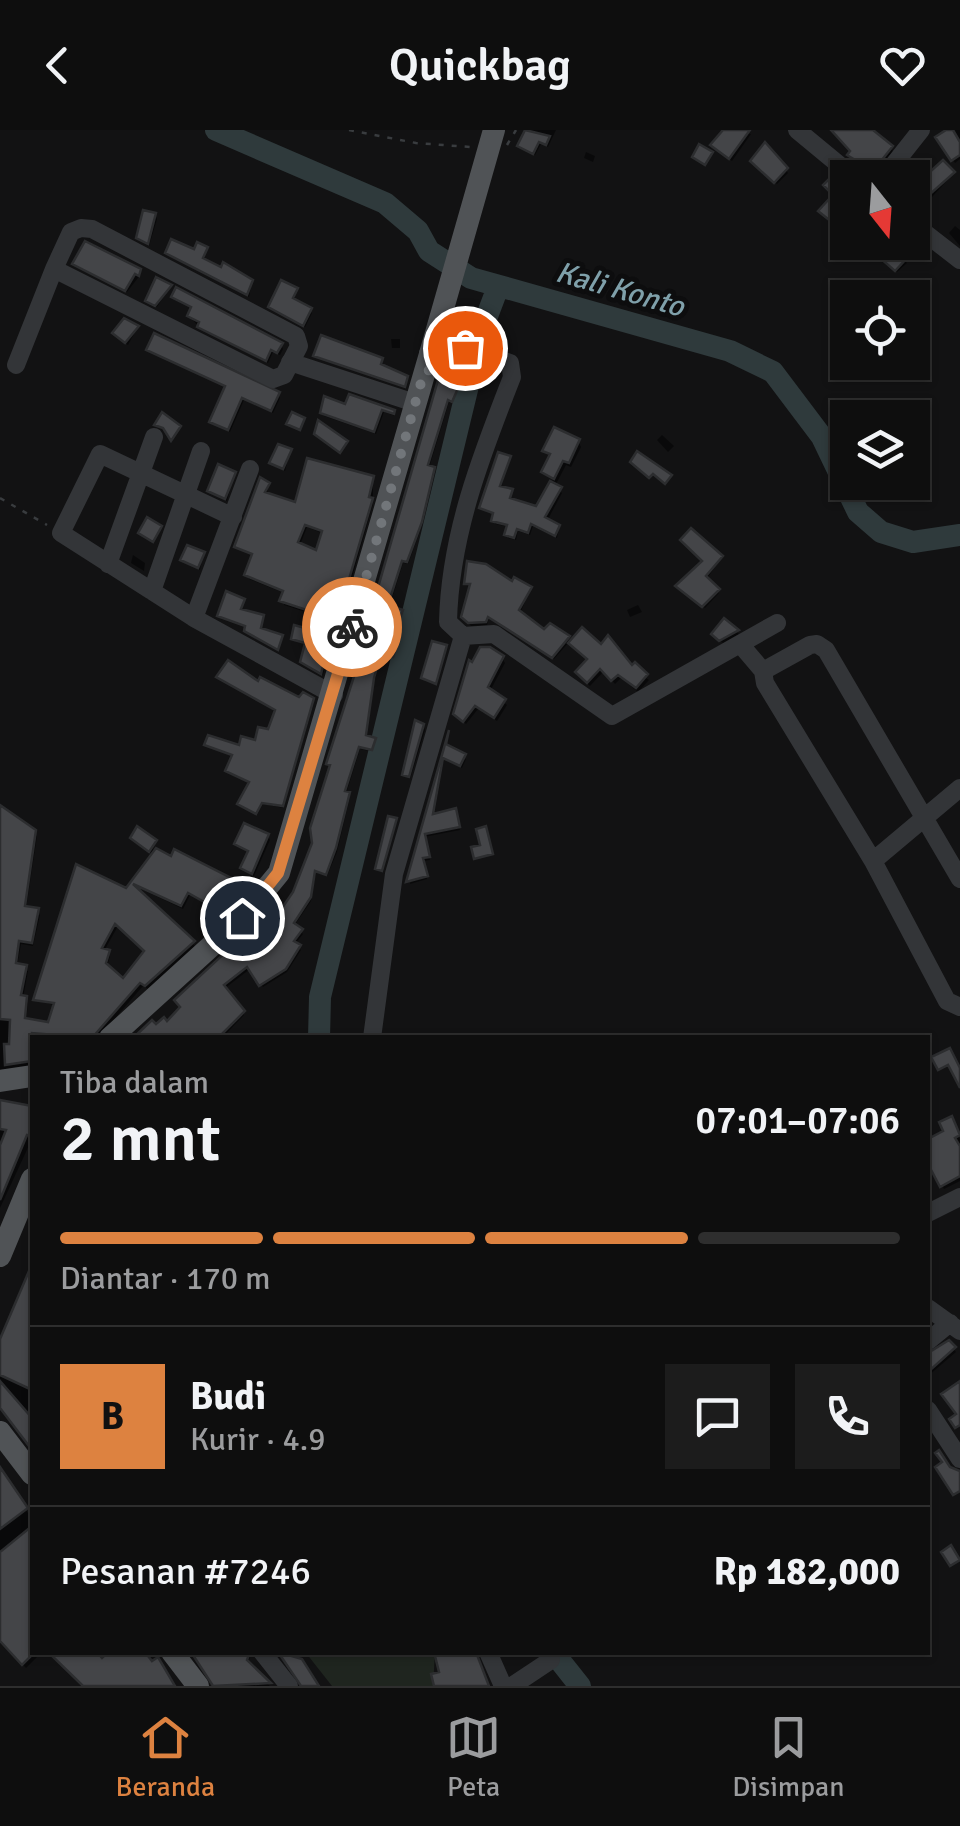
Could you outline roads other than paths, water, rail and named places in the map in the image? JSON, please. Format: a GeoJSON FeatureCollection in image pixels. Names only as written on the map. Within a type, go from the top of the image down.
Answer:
{"type":"FeatureCollection","features":[{"type":"Feature","properties":{"kind":"main road"},"geometry":{"type":"LineString","coordinates":[[113,1035],[242,918],[273,882],[294,830],[334,695],[494,130]]}},
{"type":"Feature","properties":{"kind":"main road"},"geometry":{"type":"LineString","coordinates":[[0,1081],[30,1076]]}},
{"type":"Feature","properties":{"kind":"main road"},"geometry":{"type":"LineString","coordinates":[[0,1256],[30,1184]]}},
{"type":"Feature","properties":{"kind":"main road"},"geometry":{"type":"LineString","coordinates":[[0,1432],[28,1458]]}},
{"type":"Feature","properties":{"kind":"main road"},"geometry":{"type":"LineString","coordinates":[[174,1655],[198,1686]]}},
{"type":"Feature","properties":{"kind":"street"},"geometry":{"type":"LineString","coordinates":[[797,130],[833,160]]}},
{"type":"Feature","properties":{"kind":"street"},"geometry":{"type":"LineString","coordinates":[[897,160],[921,130]]}},
{"type":"Feature","properties":{"kind":"street"},"geometry":{"type":"LineString","coordinates":[[16,366],[54,270],[71,232],[92,229],[296,336],[300,343],[284,375],[273,379],[54,270]]}},
{"type":"Feature","properties":{"kind":"street"},"geometry":{"type":"LineString","coordinates":[[930,237],[960,260]]}},
{"type":"Feature","properties":{"kind":"street"},"geometry":{"type":"LineString","coordinates":[[427,363],[447,364],[465,348],[510,363],[512,377],[475,471],[448,589],[448,622],[463,636],[494,634],[612,716],[777,623]]}},
{"type":"Feature","properties":{"kind":"street"},"geometry":{"type":"LineString","coordinates":[[290,362],[415,402]]}},
{"type":"Feature","properties":{"kind":"street"},"geometry":{"type":"LineString","coordinates":[[108,564],[154,437]]}},
{"type":"Feature","properties":{"kind":"street"},"geometry":{"type":"LineString","coordinates":[[152,591],[201,451]]}},
{"type":"Feature","properties":{"kind":"street"},"geometry":{"type":"LineString","coordinates":[[233,516],[142,472],[97,456],[61,533],[194,618],[334,695]]}},
{"type":"Feature","properties":{"kind":"street"},"geometry":{"type":"LineString","coordinates":[[194,618],[250,469]]}},
{"type":"Feature","properties":{"kind":"street"},"geometry":{"type":"LineString","coordinates":[[372,1035],[382,939],[404,831],[463,636]]}},
{"type":"Feature","properties":{"kind":"street"},"geometry":{"type":"LineString","coordinates":[[740,644],[763,671],[765,683],[873,861],[947,1001],[960,1007]]}},
{"type":"Feature","properties":{"kind":"street"},"geometry":{"type":"LineString","coordinates":[[763,671],[810,645],[822,646],[960,879]]}},
{"type":"Feature","properties":{"kind":"street"},"geometry":{"type":"LineString","coordinates":[[873,861],[960,788]]}},
{"type":"Feature","properties":{"kind":"street"},"geometry":{"type":"LineString","coordinates":[[930,1212],[960,1197]]}},
{"type":"Feature","properties":{"kind":"street"},"geometry":{"type":"LineString","coordinates":[[930,1309],[955,1327],[930,1340]]}},
{"type":"Feature","properties":{"kind":"street"},"geometry":{"type":"LineString","coordinates":[[930,1413],[960,1460]]}},
{"type":"Feature","properties":{"kind":"street"},"geometry":{"type":"LineString","coordinates":[[264,1655],[289,1686]]}},
{"type":"Feature","properties":{"kind":"street"},"geometry":{"type":"LineString","coordinates":[[489,1655],[504,1686]]}},
{"type":"Feature","properties":{"kind":"street"},"geometry":{"type":"LineString","coordinates":[[512,1686],[551,1660]]}},
{"type":"Feature","properties":{"kind":"waterway","name":"Kali Konto"},"geometry":{"type":"LineString","coordinates":[[216,130],[385,203],[418,231],[429,251],[471,278],[730,351],[773,372],[822,437],[858,512],[881,532],[913,542],[960,535]]}},
{"type":"Feature","properties":{"kind":"waterway"},"geometry":{"type":"LineString","coordinates":[[319,1035],[320,997],[481,332],[498,287]]}},
{"type":"Feature","properties":{"kind":"waterway"},"geometry":{"type":"LineString","coordinates":[[555,1655],[580,1686]]}}]}
